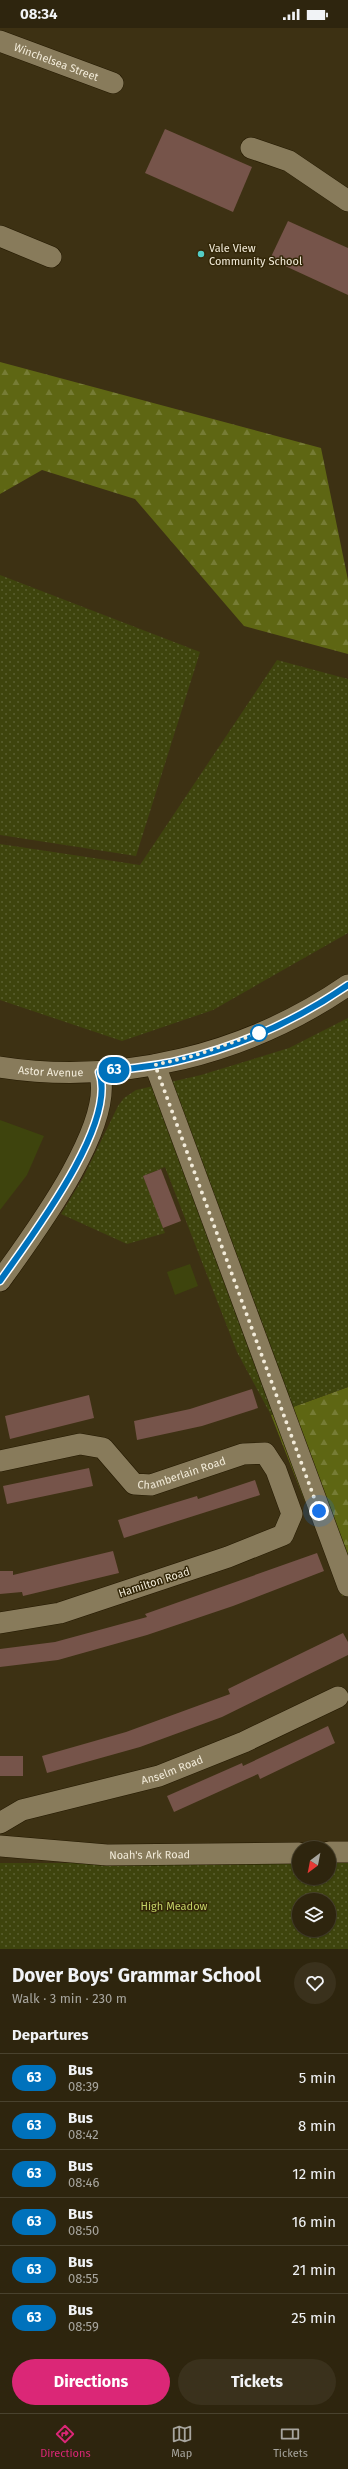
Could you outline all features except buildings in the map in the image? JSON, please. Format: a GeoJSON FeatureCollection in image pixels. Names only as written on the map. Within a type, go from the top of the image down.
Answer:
{"type":"FeatureCollection","features":[{"type":"Feature","properties":{"kind":"street","name":"Winchelsea Street"},"geometry":{"type":"LineString","coordinates":[[0,40],[112,83]]}},
{"type":"Feature","properties":{"kind":"street"},"geometry":{"type":"LineString","coordinates":[[252,148],[289,161],[348,201]]}},
{"type":"Feature","properties":{"kind":"street"},"geometry":{"type":"LineString","coordinates":[[0,236],[51,257]]}},
{"type":"Feature","properties":{"kind":"street","name":"Astor Avenue"},"geometry":{"type":"LineString","coordinates":[[0,1067],[22,1070],[99,1072],[178,1061],[245,1039],[310,1010],[348,985]]}},
{"type":"Feature","properties":{"kind":"street"},"geometry":{"type":"LineString","coordinates":[[155,1065],[348,1586]]}},
{"type":"Feature","properties":{"kind":"street"},"geometry":{"type":"LineString","coordinates":[[0,1281],[36,1231],[69,1178],[95,1123],[102,1098],[102,1081],[99,1072]]}},
{"type":"Feature","properties":{"kind":"street","name":"Chamberlain Road"},"geometry":{"type":"LineString","coordinates":[[0,1461],[80,1444],[103,1448],[134,1484],[151,1485],[243,1454],[265,1452],[276,1470],[292,1514]]}},
{"type":"Feature","properties":{"kind":"street","name":"Hamilton Road"},"geometry":{"type":"LineString","coordinates":[[0,1623],[60,1613],[228,1557],[283,1534],[292,1514]]}},
{"type":"Feature","properties":{"kind":"street","name":"Anselm Road"},"geometry":{"type":"LineString","coordinates":[[0,1822],[22,1810],[159,1776],[244,1742],[338,1697]]}},
{"type":"Feature","properties":{"kind":"street","name":"Noah's Ark Road"},"geometry":{"type":"LineString","coordinates":[[0,1846],[107,1855],[292,1853]]}},
{"type":"Feature","properties":{"kind":"street"},"geometry":{"type":"LineString","coordinates":[[336,1852],[348,1852]]}},
{"type":"Feature","properties":{"kind":"green space"},"geometry":{"type":"Polygon","coordinates":[[[0,362],[321,448],[348,580],[348,654],[244,626],[135,499],[42,470],[0,494],[0,362]]]}},
{"type":"Feature","properties":{"kind":"green space"},"geometry":{"type":"Polygon","coordinates":[[[0,575],[200,652],[136,856],[0,835],[0,575]]]}},
{"type":"Feature","properties":{"kind":"green space"},"geometry":{"type":"Polygon","coordinates":[[[277,660],[348,679],[348,933],[213,1010],[122,1041],[0,1000],[0,844],[140,865],[277,660]]]}},
{"type":"Feature","properties":{"kind":"green space"},"geometry":{"type":"Polygon","coordinates":[[[348,1018],[348,1387],[271,1415],[237,1352],[165,1167],[143,1176],[165,1233],[127,1244],[61,1214],[83,1178],[118,1106],[124,1098],[136,1090],[201,1075],[289,1048],[348,1018]]]}},
{"type":"Feature","properties":{"kind":"green space"},"geometry":{"type":"Polygon","coordinates":[[[0,1120],[44,1136],[27,1175],[0,1210],[0,1120]]]}},
{"type":"Feature","properties":{"kind":"green space"},"geometry":{"type":"Polygon","coordinates":[[[190,1264],[198,1286],[175,1295],[167,1272],[190,1264]]]}},
{"type":"Feature","properties":{"kind":"green space"},"geometry":{"type":"Polygon","coordinates":[[[348,1387],[348,1595],[342,1596],[271,1415],[348,1387]]]}},
{"type":"Feature","properties":{"kind":"green space","name":"High Meadow"},"geometry":{"type":"Polygon","coordinates":[[[0,1863],[292,1863],[292,1885],[336,1885],[336,1863],[348,1863],[348,1949],[0,1949],[0,1863]]]}},
{"type":"Feature","properties":{"kind":"bus line","name":"63"},"geometry":{"type":"LineString","coordinates":[[0,1281],[36,1231],[69,1178],[95,1123],[102,1098],[102,1081],[99,1072],[178,1061],[238,1042],[310,1010],[348,985]]}},
{"type":"Feature","properties":{"kind":"place","name":"Vale View Community School"},"geometry":{"type":"Point","coordinates":[201,254]}},
{"type":"Feature","properties":{"kind":"route"},"geometry":{"type":"LineString","coordinates":[[259,1033],[238,1042],[178,1061],[155,1065],[171,1112],[319,1511]]}}]}
